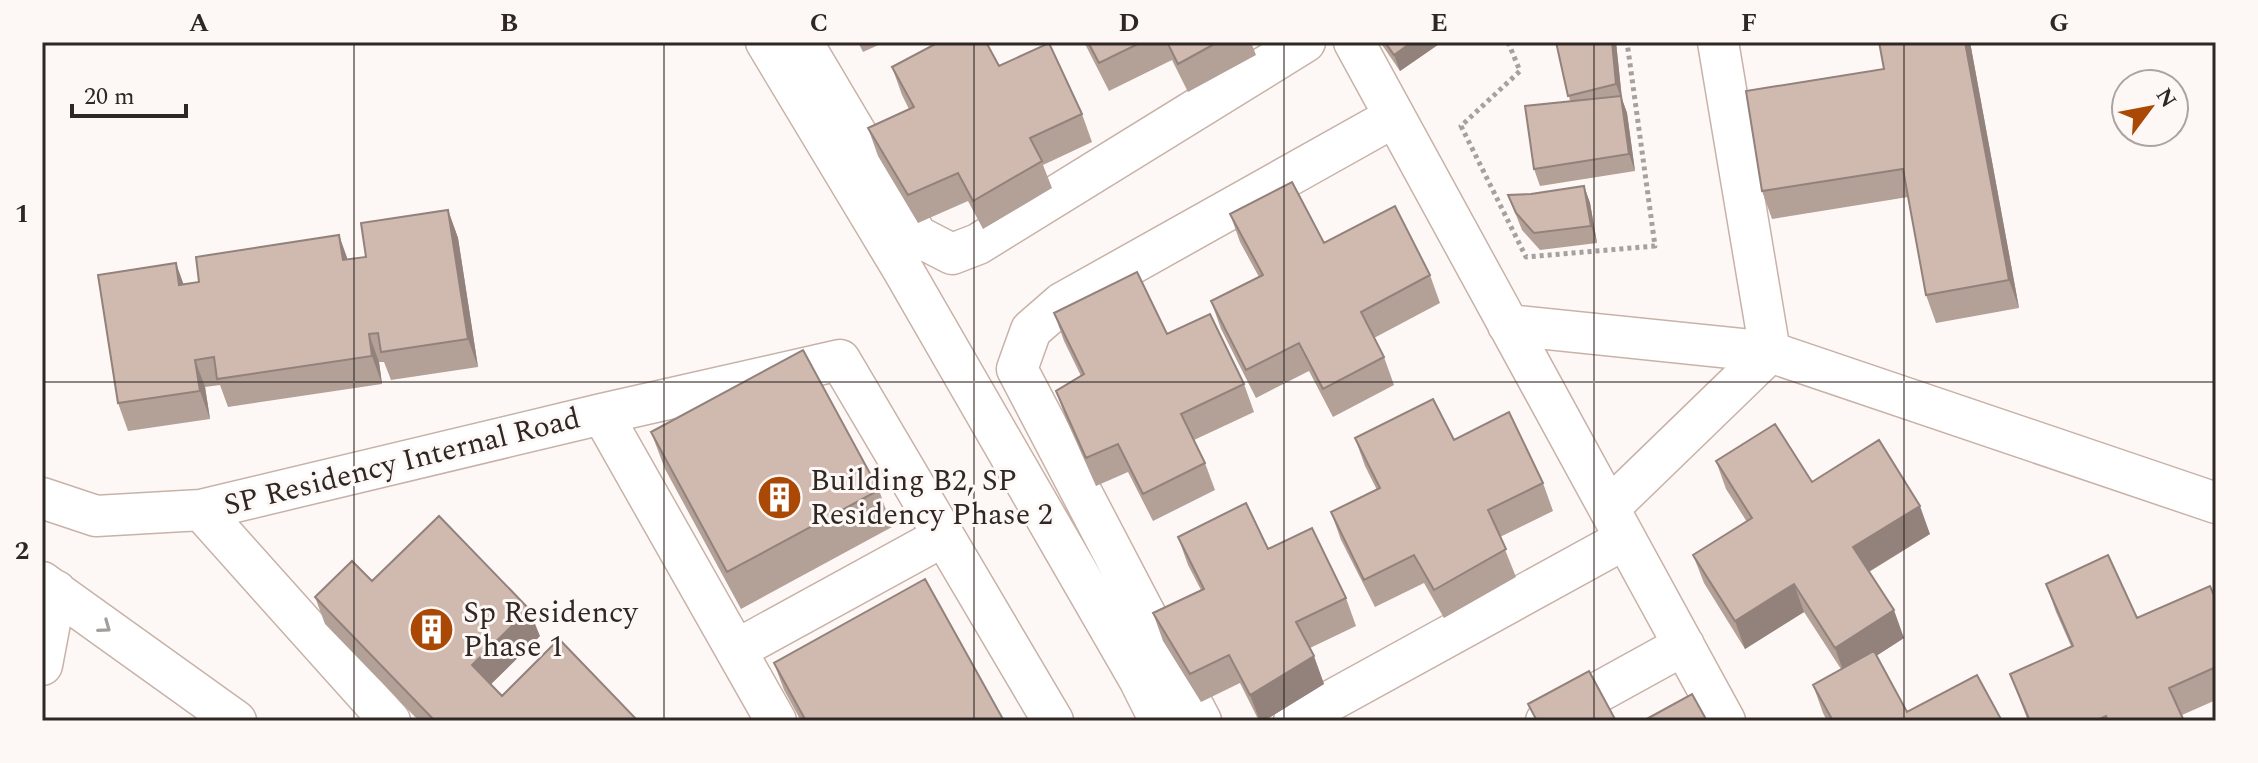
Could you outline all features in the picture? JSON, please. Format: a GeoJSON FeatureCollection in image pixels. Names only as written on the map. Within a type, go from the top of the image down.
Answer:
{"type":"FeatureCollection","features":[{"type":"Feature","properties":{"kind":"street"},"geometry":{"type":"LineString","coordinates":[[766,42],[902,268],[1139,679],[1160,721]]}},
{"type":"Feature","properties":{"kind":"street"},"geometry":{"type":"LineString","coordinates":[[802,42],[917,236],[952,254],[978,244],[1305,42]]}},
{"type":"Feature","properties":{"kind":"street"},"geometry":{"type":"LineString","coordinates":[[1354,42],[1725,721]]}},
{"type":"Feature","properties":{"kind":"street"},"geometry":{"type":"LineString","coordinates":[[1718,42],[1770,352]]}},
{"type":"Feature","properties":{"kind":"street"},"geometry":{"type":"LineString","coordinates":[[1201,721],[1017,369],[1031,330],[1062,303],[1394,117]]}},
{"type":"Feature","properties":{"kind":"street"},"geometry":{"type":"LineString","coordinates":[[1508,325],[1770,352],[2216,503]]}},
{"type":"Feature","properties":{"kind":"street"},"geometry":{"type":"LineString","coordinates":[[1294,721],[1617,524],[1770,352]]}},
{"type":"Feature","properties":{"kind":"street","name":"SP Residency Internal Road"},"geometry":{"type":"LineString","coordinates":[[42,498],[96,516],[201,510],[840,360],[1053,721]]}},
{"type":"Feature","properties":{"kind":"street","name":"SP Residency Internal Road"},"geometry":{"type":"LineString","coordinates":[[602,414],[776,721]]}},
{"type":"Feature","properties":{"kind":"street","name":"SP Residency Internal Road"},"geometry":{"type":"LineString","coordinates":[[201,510],[390,721]]}},
{"type":"Feature","properties":{"kind":"street"},"geometry":{"type":"LineString","coordinates":[[736,650],[944,536]]}},
{"type":"Feature","properties":{"kind":"street"},"geometry":{"type":"LineString","coordinates":[[42,665],[49,586]]}},
{"type":"Feature","properties":{"kind":"street"},"geometry":{"type":"LineString","coordinates":[[49,586],[236,721]]}},
{"type":"Feature","properties":{"kind":"street"},"geometry":{"type":"LineString","coordinates":[[1546,721],[1684,645]]}},
{"type":"Feature","properties":{"kind":"path"},"geometry":{"type":"LineString","coordinates":[[1508,42],[1520,71],[1461,126],[1526,257],[1655,246],[1627,42]]}},
{"type":"Feature","properties":{"kind":"building"},"geometry":{"type":"Polygon","coordinates":[[[939,42],[986,42],[999,66],[1049,43],[1082,114],[1030,138],[1042,161],[973,201],[958,173],[908,195],[868,128],[914,107],[892,67],[939,42]]]}},
{"type":"Feature","properties":{"kind":"building"},"geometry":{"type":"Polygon","coordinates":[[[1088,42],[1142,42],[1099,63],[1088,42]]]}},
{"type":"Feature","properties":{"kind":"building"},"geometry":{"type":"Polygon","coordinates":[[[1167,42],[1218,42],[1178,64],[1167,42]]]}},
{"type":"Feature","properties":{"kind":"building"},"geometry":{"type":"Polygon","coordinates":[[[1385,42],[1412,42],[1394,55],[1385,42]]]}},
{"type":"Feature","properties":{"kind":"building"},"geometry":{"type":"Polygon","coordinates":[[[1556,42],[1612,42],[1616,84],[1568,96],[1556,42]]]}},
{"type":"Feature","properties":{"kind":"building"},"geometry":{"type":"Polygon","coordinates":[[[1879,42],[1965,42],[2009,280],[1926,295],[1903,169],[1762,191],[1746,91],[1884,69],[1879,42]]]}},
{"type":"Feature","properties":{"kind":"building"},"geometry":{"type":"Polygon","coordinates":[[[1621,96],[1629,154],[1534,169],[1525,106],[1621,96]]]}},
{"type":"Feature","properties":{"kind":"building"},"geometry":{"type":"Polygon","coordinates":[[[1292,182],[1324,243],[1395,206],[1430,275],[1361,312],[1384,357],[1323,389],[1299,343],[1246,370],[1211,301],[1263,275],[1230,214],[1292,182]]]}},
{"type":"Feature","properties":{"kind":"building"},"geometry":{"type":"Polygon","coordinates":[[[1584,186],[1591,226],[1534,233],[1516,213],[1508,195],[1531,194],[1584,186]]]}},
{"type":"Feature","properties":{"kind":"building"},"geometry":{"type":"Polygon","coordinates":[[[448,210],[468,339],[381,352],[378,333],[369,334],[372,356],[217,379],[214,357],[195,360],[200,391],[118,403],[98,275],[176,263],[179,285],[199,282],[196,257],[339,235],[343,260],[366,257],[361,223],[448,210]]]}},
{"type":"Feature","properties":{"kind":"building"},"geometry":{"type":"Polygon","coordinates":[[[1137,272],[1167,334],[1210,314],[1244,384],[1181,414],[1205,463],[1143,494],[1118,444],[1086,458],[1056,391],[1084,374],[1054,313],[1137,272]]]}},
{"type":"Feature","properties":{"kind":"building","name":"Building B2, SP Residency Phase 2"},"geometry":{"type":"Polygon","coordinates":[[[803,350],[879,490],[727,572],[651,432],[803,350]]]}},
{"type":"Feature","properties":{"kind":"building"},"geometry":{"type":"Polygon","coordinates":[[[1433,399],[1454,440],[1509,412],[1543,483],[1488,510],[1506,549],[1434,590],[1414,555],[1364,580],[1331,512],[1380,488],[1355,438],[1433,399]]]}},
{"type":"Feature","properties":{"kind":"building"},"geometry":{"type":"Polygon","coordinates":[[[1775,424],[1812,482],[1879,440],[1920,506],[1853,547],[1894,610],[1835,648],[1794,584],[1735,621],[1693,555],[1752,518],[1716,461],[1775,424]]]}},
{"type":"Feature","properties":{"kind":"building"},"geometry":{"type":"Polygon","coordinates":[[[1246,503],[1268,549],[1312,528],[1346,598],[1296,622],[1314,656],[1250,695],[1229,655],[1190,674],[1153,613],[1204,589],[1178,537],[1246,503]]]}},
{"type":"Feature","properties":{"kind":"building"},"geometry":{"type":"Polygon","coordinates":[[[439,516],[529,609],[472,665],[502,696],[559,639],[638,721],[435,721],[315,597],[352,561],[372,581],[439,516]]]}},
{"type":"Feature","properties":{"kind":"building"},"geometry":{"type":"Polygon","coordinates":[[[2108,555],[2137,618],[2210,586],[2216,600],[2216,667],[2169,688],[2184,721],[2108,721],[2106,716],[2095,721],[2030,721],[2010,674],[2073,646],[2046,584],[2108,555]]]}},
{"type":"Feature","properties":{"kind":"building"},"geometry":{"type":"Polygon","coordinates":[[[925,579],[1004,721],[806,721],[774,663],[925,579]]]}},
{"type":"Feature","properties":{"kind":"building"},"geometry":{"type":"Polygon","coordinates":[[[1874,651],[1907,712],[1977,675],[2002,721],[1833,721],[1813,685],[1874,651]]]}},
{"type":"Feature","properties":{"kind":"building"},"geometry":{"type":"Polygon","coordinates":[[[1589,671],[1616,721],[1537,721],[1528,704],[1589,671]]]}},
{"type":"Feature","properties":{"kind":"building"},"geometry":{"type":"Polygon","coordinates":[[[1692,694],[1707,721],[1643,721],[1692,694]]]}},
{"type":"Feature","properties":{"kind":"place","name":"Building B2, SP Residency Phase 2"},"geometry":{"type":"Point","coordinates":[779,498]}},
{"type":"Feature","properties":{"kind":"place","name":"Sp Residency Phase 1"},"geometry":{"type":"Point","coordinates":[432,630]}}]}
